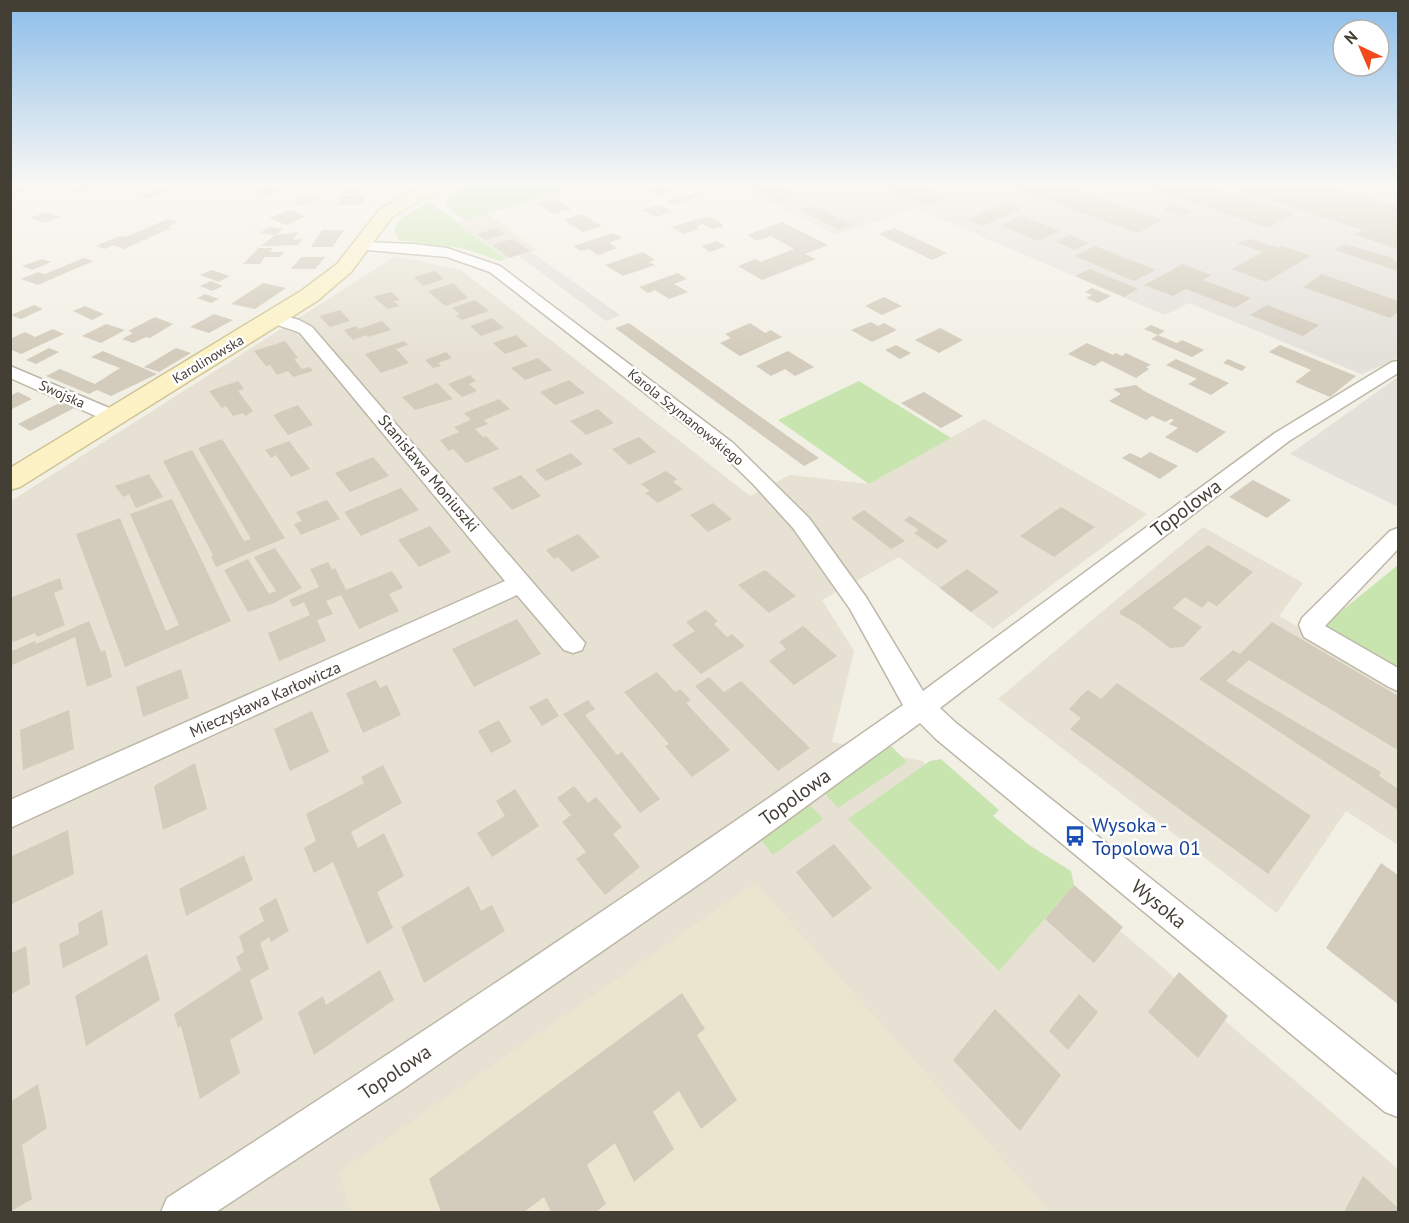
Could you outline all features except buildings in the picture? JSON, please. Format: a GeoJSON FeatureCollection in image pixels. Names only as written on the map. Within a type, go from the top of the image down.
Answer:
{"type":"FeatureCollection","features":[{"type":"Feature","properties":{"kind":"street","name":"Karolinowska"},"geometry":{"type":"LineString","coordinates":[[10,481],[275,318],[332,279],[367,239]]}},
{"type":"Feature","properties":{"kind":"street","name":"Karola Szymanowskiego"},"geometry":{"type":"LineString","coordinates":[[362,246],[435,250],[467,257],[495,269],[721,442],[751,469],[801,523],[858,603],[911,696],[922,707]]}},
{"type":"Feature","properties":{"kind":"street","name":"Stanisława Moniuszki"},"geometry":{"type":"LineString","coordinates":[[275,318],[293,323],[306,330],[386,422],[520,584],[573,643]]}},
{"type":"Feature","properties":{"kind":"street","name":"Topolowa"},"geometry":{"type":"LineString","coordinates":[[181,1212],[399,1070],[613,925],[922,707],[1282,437],[1398,366]]}},
{"type":"Feature","properties":{"kind":"street","name":"Swojska"},"geometry":{"type":"LineString","coordinates":[[10,371],[114,417]]}},
{"type":"Feature","properties":{"kind":"street"},"geometry":{"type":"LineString","coordinates":[[1395,545],[1311,625],[1313,630],[1398,680]]}},
{"type":"Feature","properties":{"kind":"street","name":"Mieczysława Karłowicza"},"geometry":{"type":"LineString","coordinates":[[10,815],[520,584]]}},
{"type":"Feature","properties":{"kind":"street","name":"Wysoka"},"geometry":{"type":"LineString","coordinates":[[922,707],[946,731],[1398,1099]]}},
{"type":"Feature","properties":{"kind":"shaded area"},"geometry":{"type":"Polygon","coordinates":[[[479,239],[522,239],[537,250],[505,259],[479,239]]]}},
{"type":"Feature","properties":{"kind":"shaded area"},"geometry":{"type":"Polygon","coordinates":[[[988,239],[1398,239],[1398,357],[1361,374],[1189,303],[1165,315],[988,239]]]}},
{"type":"Feature","properties":{"kind":"shaded area"},"geometry":{"type":"Polygon","coordinates":[[[530,251],[620,315],[606,321],[518,255],[530,251]]]}},
{"type":"Feature","properties":{"kind":"shaded area"},"geometry":{"type":"Polygon","coordinates":[[[396,256],[461,270],[750,496],[790,475],[869,484],[984,419],[1147,514],[993,629],[899,557],[822,600],[854,651],[832,742],[922,761],[1398,1169],[1398,1212],[11,1212],[11,501],[396,256]]]}},
{"type":"Feature","properties":{"kind":"shaded area"},"geometry":{"type":"Polygon","coordinates":[[[1398,377],[1398,507],[1290,454],[1398,377]]]}},
{"type":"Feature","properties":{"kind":"shaded area"},"geometry":{"type":"Polygon","coordinates":[[[1203,527],[1303,583],[1279,616],[1398,685],[1398,845],[1346,811],[1277,913],[998,699],[1203,527]]]}},
{"type":"Feature","properties":{"kind":"shaded area"},"geometry":{"type":"Polygon","coordinates":[[[755,883],[1050,1212],[350,1212],[339,1172],[755,883]]]}},
{"type":"Feature","properties":{"kind":"green space"},"geometry":{"type":"Polygon","coordinates":[[[479,239],[505,259],[500,261],[462,248],[399,240],[479,239]]]}},
{"type":"Feature","properties":{"kind":"green space"},"geometry":{"type":"Polygon","coordinates":[[[859,381],[951,438],[869,484],[778,420],[859,381]]]}},
{"type":"Feature","properties":{"kind":"green space"},"geometry":{"type":"Polygon","coordinates":[[[1398,565],[1398,671],[1324,629],[1334,617],[1398,565]]]}},
{"type":"Feature","properties":{"kind":"green space"},"geometry":{"type":"Polygon","coordinates":[[[891,746],[907,762],[838,808],[825,794],[891,746]]]}},
{"type":"Feature","properties":{"kind":"green space"},"geometry":{"type":"Polygon","coordinates":[[[941,759],[999,810],[993,816],[1029,845],[1071,871],[1074,885],[999,971],[848,819],[930,761],[941,759]]]}},
{"type":"Feature","properties":{"kind":"green space"},"geometry":{"type":"Polygon","coordinates":[[[810,805],[823,819],[773,855],[761,840],[810,805]]]}},
{"type":"Feature","properties":{"kind":"place","name":"Wysoka - Topolowa 01"},"geometry":{"type":"Point","coordinates":[1075,836]}}]}
